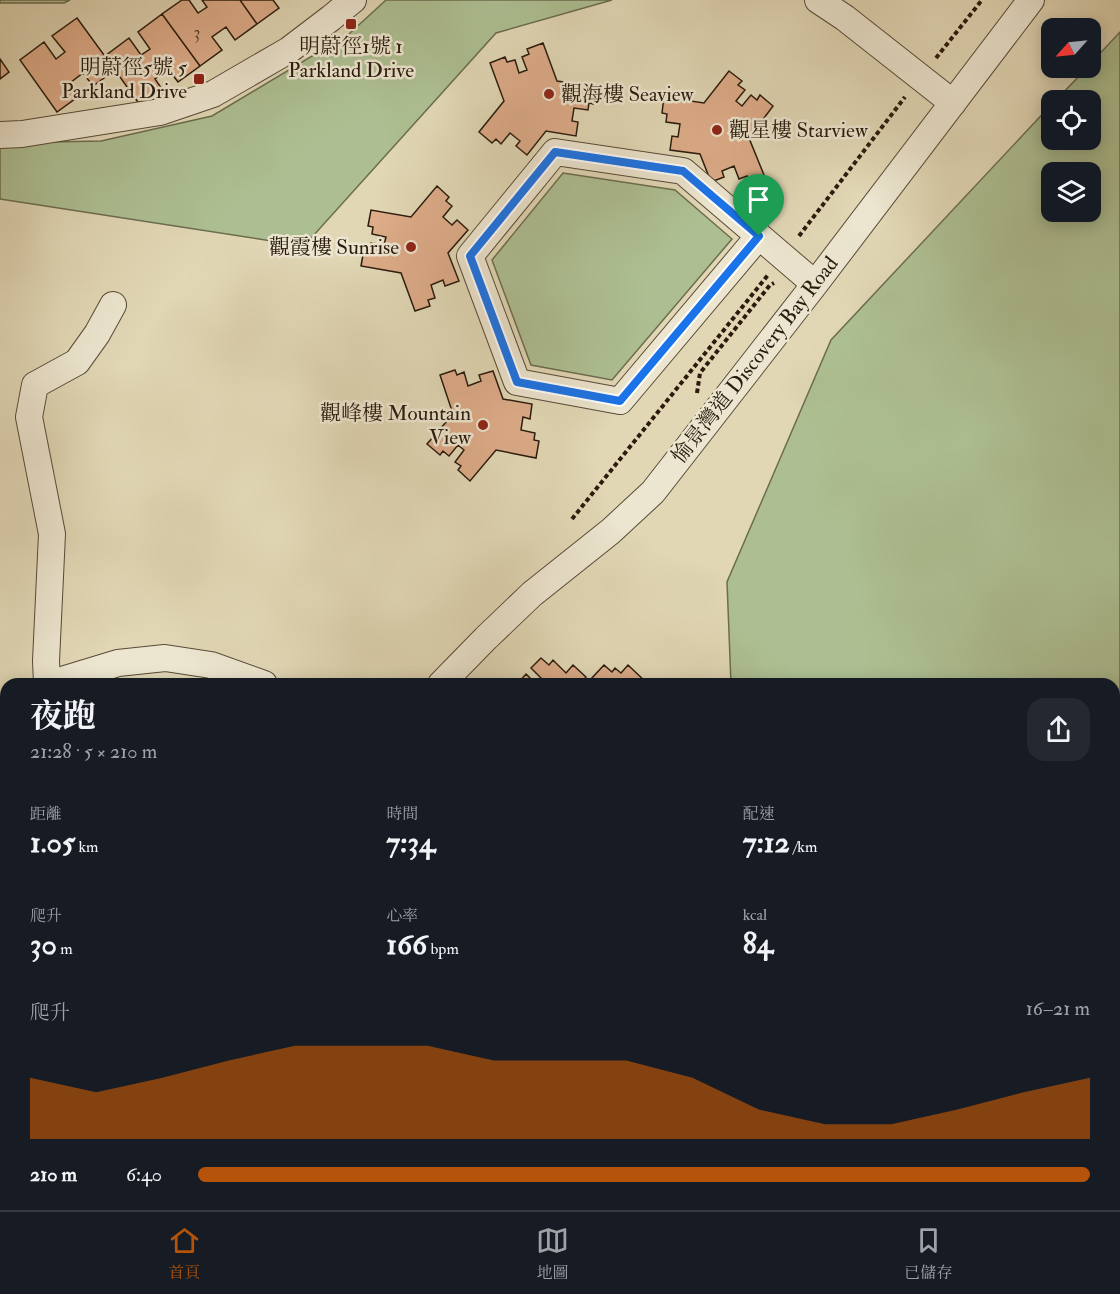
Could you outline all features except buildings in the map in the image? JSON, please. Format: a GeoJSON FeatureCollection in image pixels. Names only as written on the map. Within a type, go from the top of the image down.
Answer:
{"type":"FeatureCollection","features":[{"type":"Feature","properties":{"kind":"street"},"geometry":{"type":"LineString","coordinates":[[0,135],[21,134],[160,112],[213,94],[289,51],[352,0]]}},
{"type":"Feature","properties":{"kind":"street"},"geometry":{"type":"LineString","coordinates":[[818,0],[845,18],[953,103]]}},
{"type":"Feature","properties":{"kind":"street","name":"愉景灣道 Discovery Bay Road"},"geometry":{"type":"LineString","coordinates":[[447,678],[532,594],[611,531],[653,492],[1031,0]]}},
{"type":"Feature","properties":{"kind":"street"},"geometry":{"type":"LineString","coordinates":[[759,236],[620,401],[517,382],[470,256],[555,152],[683,171],[759,236],[815,284]]}},
{"type":"Feature","properties":{"kind":"street"},"geometry":{"type":"LineString","coordinates":[[48,678],[46,655],[52,534],[29,417],[35,385],[76,362],[97,334],[113,305]]}},
{"type":"Feature","properties":{"kind":"street"},"geometry":{"type":"LineString","coordinates":[[68,678],[118,663],[165,658],[211,665],[247,678]]}},
{"type":"Feature","properties":{"kind":"green space"},"geometry":{"type":"Polygon","coordinates":[[[0,0],[70,0],[64,3],[0,3],[0,0]]]}},
{"type":"Feature","properties":{"kind":"green space"},"geometry":{"type":"Polygon","coordinates":[[[386,0],[612,0],[496,33],[304,246],[0,199],[0,143],[101,141],[212,116],[349,34],[386,0]]]}},
{"type":"Feature","properties":{"kind":"green space"},"geometry":{"type":"Polygon","coordinates":[[[1120,32],[1120,678],[731,678],[727,582],[831,340],[1041,116],[1041,150],[1101,150],[1101,90],[1066,90],[1077,78],[1101,78],[1101,52],[1120,32]]]}},
{"type":"Feature","properties":{"kind":"green space"},"geometry":{"type":"Polygon","coordinates":[[[563,173],[675,190],[732,239],[612,380],[531,365],[492,260],[563,173]]]}},
{"type":"Feature","properties":{"kind":"place","name":"明蔚徑1號 1 Parkland Drive"},"geometry":{"type":"Point","coordinates":[351,24]}},
{"type":"Feature","properties":{"kind":"place","name":"明蔚徑5號 5 Parkland Drive"},"geometry":{"type":"Point","coordinates":[199,79]}},
{"type":"Feature","properties":{"kind":"place","name":"觀海樓 Seaview"},"geometry":{"type":"Point","coordinates":[549,94]}},
{"type":"Feature","properties":{"kind":"place","name":"觀星樓 Starview"},"geometry":{"type":"Point","coordinates":[717,130]}},
{"type":"Feature","properties":{"kind":"place","name":"觀霞樓 Sunrise"},"geometry":{"type":"Point","coordinates":[411,247]}},
{"type":"Feature","properties":{"kind":"place","name":"觀峰樓 Mountain View"},"geometry":{"type":"Point","coordinates":[483,425]}},
{"type":"Feature","properties":{"kind":"route"},"geometry":{"type":"LineString","coordinates":[[555,152],[683,171],[759,236],[620,401],[517,382],[470,256],[555,152]]}}]}
